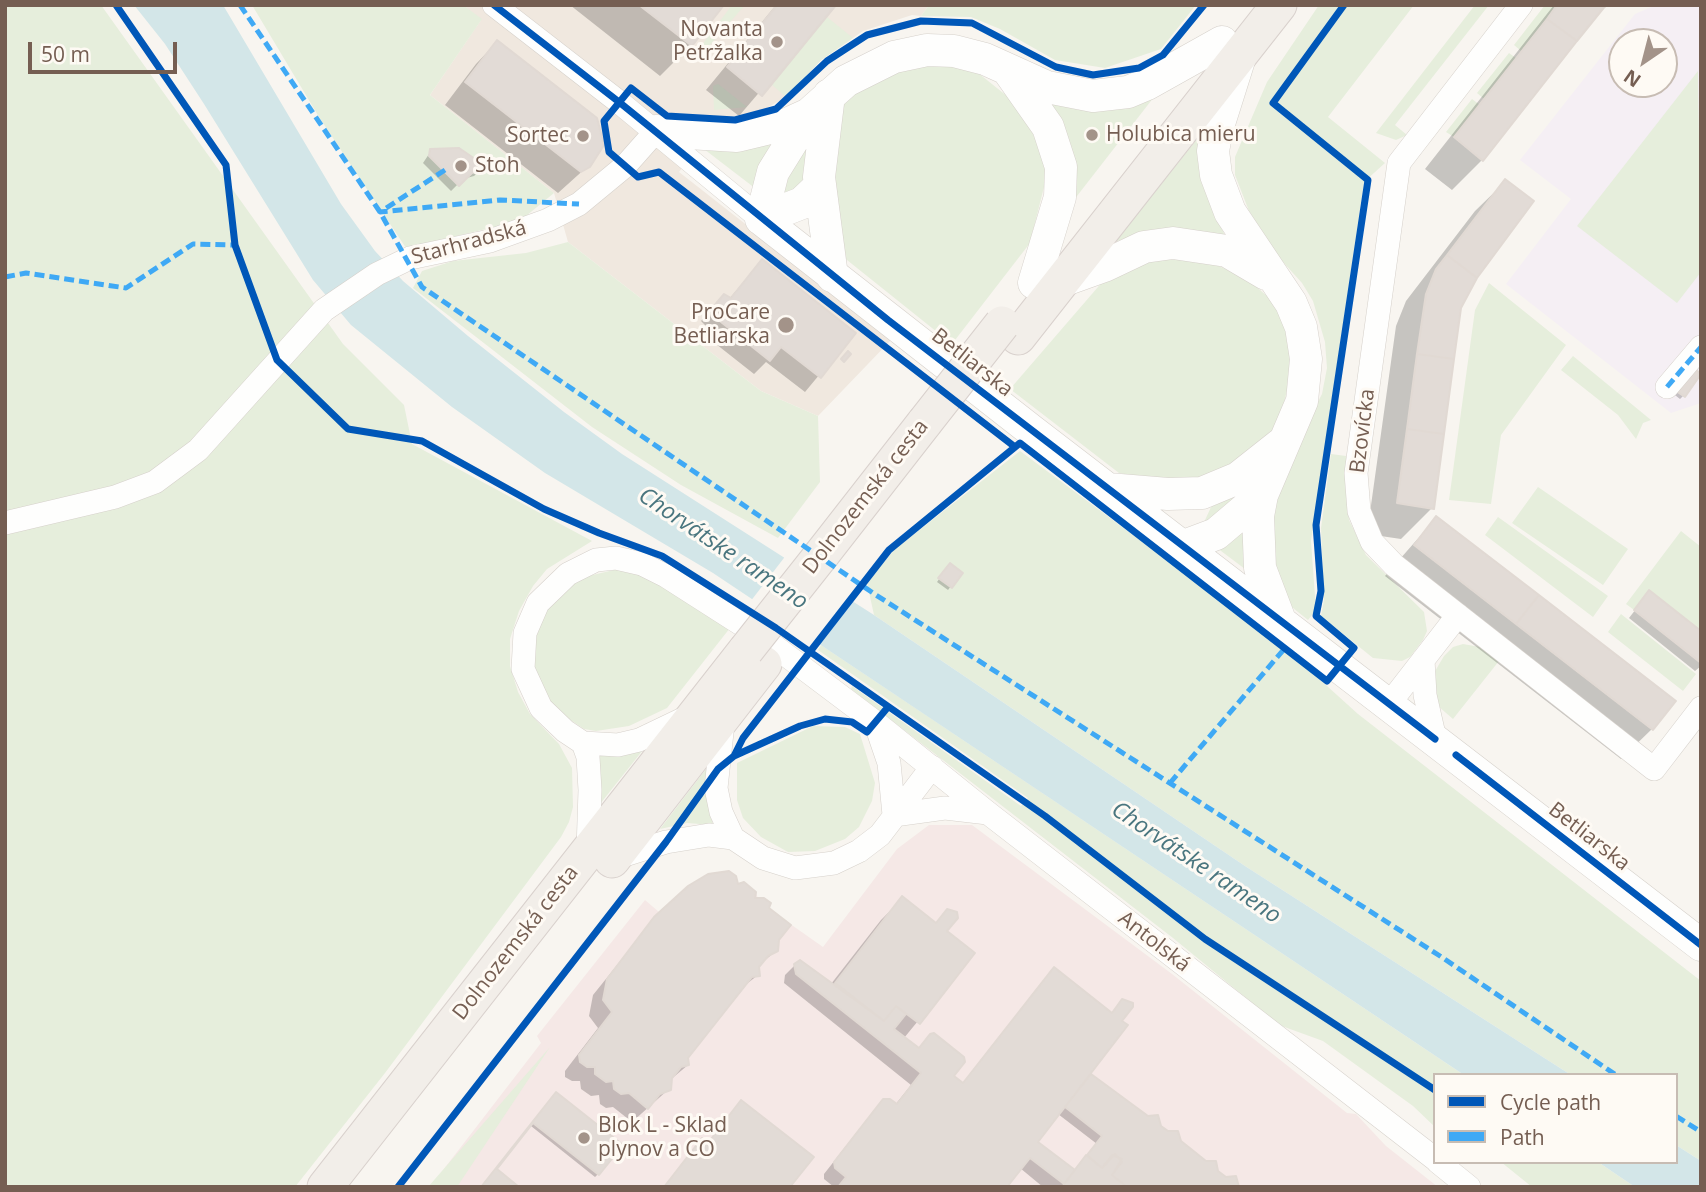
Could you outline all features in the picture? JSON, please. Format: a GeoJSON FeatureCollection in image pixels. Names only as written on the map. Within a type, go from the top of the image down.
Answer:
{"type":"FeatureCollection","features":[{"type":"Feature","properties":{"kind":"main road","name":"Dolnozemská cesta"},"geometry":{"type":"LineString","coordinates":[[1231,49],[1251,5]]}},
{"type":"Feature","properties":{"kind":"main road","name":"Dolnozemská cesta"},"geometry":{"type":"LineString","coordinates":[[354,1187],[600,855],[709,715],[1231,49],[1279,5]]}},
{"type":"Feature","properties":{"kind":"main road","name":"Dolnozemská cesta"},"geometry":{"type":"LineString","coordinates":[[325,1187],[600,855]]}},
{"type":"Feature","properties":{"kind":"street","name":"Bzovícka"},"geometry":{"type":"LineString","coordinates":[[1521,5],[1399,163],[1356,473],[1359,511],[1372,542],[1394,565],[1654,769],[1701,708]]}},
{"type":"Feature","properties":{"kind":"street","name":"Betliarska"},"geometry":{"type":"LineString","coordinates":[[498,6],[832,275],[1701,945]]}},
{"type":"Feature","properties":{"kind":"street"},"geometry":{"type":"LineString","coordinates":[[656,131],[737,136],[787,124],[819,105],[863,69],[915,51],[954,51],[985,59],[1010,73],[1047,87],[1107,96],[1147,84],[1231,49]]}},
{"type":"Feature","properties":{"kind":"street"},"geometry":{"type":"LineString","coordinates":[[1231,49],[1213,151],[1216,175],[1230,212],[1296,314],[1306,359],[1302,401],[1262,495],[1258,516],[1260,568],[1279,619]]}},
{"type":"Feature","properties":{"kind":"street"},"geometry":{"type":"LineString","coordinates":[[1010,73],[1048,127],[1061,167],[1050,281],[1104,266],[1144,247],[1174,243],[1227,251],[1276,281]]}},
{"type":"Feature","properties":{"kind":"street"},"geometry":{"type":"LineString","coordinates":[[819,105],[820,186],[832,275]]}},
{"type":"Feature","properties":{"kind":"street"},"geometry":{"type":"LineString","coordinates":[[761,219],[773,172],[819,105]]}},
{"type":"Feature","properties":{"kind":"street","name":"Starhradská"},"geometry":{"type":"LineString","coordinates":[[5,523],[115,497],[155,482],[198,450],[324,310],[377,274],[410,258],[490,241],[548,220],[579,204],[616,173],[656,131]]}},
{"type":"Feature","properties":{"kind":"street"},"geometry":{"type":"LineString","coordinates":[[761,219],[803,203],[820,186]]}},
{"type":"Feature","properties":{"kind":"street"},"geometry":{"type":"LineString","coordinates":[[1667,387],[1701,347]]}},
{"type":"Feature","properties":{"kind":"street"},"geometry":{"type":"LineString","coordinates":[[1108,489],[1186,494],[1221,487],[1254,468],[1285,440]]}},
{"type":"Feature","properties":{"kind":"street"},"geometry":{"type":"LineString","coordinates":[[1184,546],[1204,508],[1221,487]]}},
{"type":"Feature","properties":{"kind":"street"},"geometry":{"type":"LineString","coordinates":[[1184,546],[1216,534],[1262,495]]}},
{"type":"Feature","properties":{"kind":"street","name":"Antolská"},"geometry":{"type":"LineString","coordinates":[[583,743],[558,725],[535,698],[523,669],[523,642],[532,614],[547,592],[577,568],[606,558],[642,565],[666,576],[766,640],[875,722],[1433,1159]]}},
{"type":"Feature","properties":{"kind":"street"},"geometry":{"type":"LineString","coordinates":[[1389,704],[1458,615]]}},
{"type":"Feature","properties":{"kind":"street"},"geometry":{"type":"LineString","coordinates":[[1423,660],[1425,695],[1435,739]]}},
{"type":"Feature","properties":{"kind":"street"},"geometry":{"type":"LineString","coordinates":[[733,838],[721,811],[716,788],[709,715],[618,745],[583,743],[588,757],[600,855],[681,838],[709,835],[733,838],[764,858],[795,868],[813,868],[834,863],[859,851],[880,835],[932,767]]}},
{"type":"Feature","properties":{"kind":"street"},"geometry":{"type":"LineString","coordinates":[[875,722],[889,763],[894,815]]}},
{"type":"Feature","properties":{"kind":"street"},"geometry":{"type":"LineString","coordinates":[[894,815],[945,808],[988,813]]}},
{"type":"Feature","properties":{"kind":"street","name":"Antolská"},"geometry":{"type":"LineString","coordinates":[[1440,1164],[1469,1187]]}},
{"type":"Feature","properties":{"kind":"shaded area"},"geometry":{"type":"Polygon","coordinates":[[[463,5],[929,5],[921,16],[912,15],[863,31],[821,60],[786,97],[700,146],[679,172],[892,339],[818,416],[761,391],[568,242],[554,193],[430,95],[481,20],[463,5]]]}},
{"type":"Feature","properties":{"kind":"shaded area"},"geometry":{"type":"Polygon","coordinates":[[[1656,5],[1701,5],[1701,403],[1671,413],[1506,284],[1571,199],[1520,160],[1608,48],[1608,98],[1678,98],[1678,28],[1624,28],[1635,14],[1656,5]]]}},
{"type":"Feature","properties":{"kind":"shaded area"},"geometry":{"type":"Polygon","coordinates":[[[929,825],[972,825],[1172,974],[1347,1113],[1356,1114],[1386,1146],[1438,1187],[430,1187],[541,1043],[537,1036],[645,900],[659,912],[688,886],[708,874],[729,871],[736,876],[738,884],[744,882],[756,892],[758,899],[764,898],[771,903],[769,909],[823,947],[897,849],[929,825]]]}},
{"type":"Feature","properties":{"kind":"green space"},"geometry":{"type":"Polygon","coordinates":[[[5,5],[101,5],[343,344],[404,405],[412,444],[592,541],[547,569],[533,586],[519,611],[510,639],[510,666],[518,692],[530,714],[559,744],[572,768],[573,807],[569,822],[561,837],[385,1073],[295,1187],[5,1187],[5,5]]]}},
{"type":"Feature","properties":{"kind":"green space"},"geometry":{"type":"Polygon","coordinates":[[[252,5],[463,5],[482,19],[430,95],[554,193],[520,221],[406,248],[319,117],[252,5]]]}},
{"type":"Feature","properties":{"kind":"green space"},"geometry":{"type":"Polygon","coordinates":[[[732,5],[745,5],[696,61],[692,58],[732,5]]]}},
{"type":"Feature","properties":{"kind":"green space"},"geometry":{"type":"Polygon","coordinates":[[[929,5],[1196,5],[1161,49],[1105,68],[1055,60],[1000,29],[971,17],[921,16],[929,5]]]}},
{"type":"Feature","properties":{"kind":"green space"},"geometry":{"type":"Polygon","coordinates":[[[1319,5],[1414,5],[1328,117],[1385,163],[1364,182],[1311,541],[1316,610],[1308,620],[1283,600],[1274,582],[1273,489],[1322,394],[1327,368],[1325,342],[1313,301],[1302,283],[1273,251],[1249,211],[1235,175],[1235,157],[1267,82],[1319,5]]]}},
{"type":"Feature","properties":{"kind":"green space"},"geometry":{"type":"Polygon","coordinates":[[[1475,5],[1489,5],[1395,125],[1407,135],[1396,140],[1376,133],[1475,5]]]}},
{"type":"Feature","properties":{"kind":"green space"},"geometry":{"type":"Polygon","coordinates":[[[1545,5],[1557,5],[1521,51],[1514,45],[1545,5]]]}},
{"type":"Feature","properties":{"kind":"green space"},"geometry":{"type":"Polygon","coordinates":[[[827,17],[853,38],[821,60],[786,97],[771,84],[827,17]]]}},
{"type":"Feature","properties":{"kind":"green space"},"geometry":{"type":"Polygon","coordinates":[[[1509,53],[1516,58],[1484,99],[1477,93],[1509,53]]]}},
{"type":"Feature","properties":{"kind":"green space"},"geometry":{"type":"Polygon","coordinates":[[[940,62],[977,72],[1023,109],[1048,171],[1030,243],[952,344],[837,252],[830,124],[853,92],[881,71],[940,62]]]}},
{"type":"Feature","properties":{"kind":"green space"},"geometry":{"type":"Polygon","coordinates":[[[1698,71],[1701,272],[1677,303],[1577,226],[1698,71]]]}},
{"type":"Feature","properties":{"kind":"green space"},"geometry":{"type":"Polygon","coordinates":[[[718,84],[747,107],[714,110],[713,86],[718,84]]]}},
{"type":"Feature","properties":{"kind":"green space"},"geometry":{"type":"Polygon","coordinates":[[[1154,97],[1070,205],[1044,98],[1075,109],[1094,111],[1136,104],[1154,97]]]}},
{"type":"Feature","properties":{"kind":"green space"},"geometry":{"type":"Polygon","coordinates":[[[1472,99],[1480,105],[1454,137],[1446,132],[1472,99]]]}},
{"type":"Feature","properties":{"kind":"green space"},"geometry":{"type":"Polygon","coordinates":[[[817,114],[813,172],[780,205],[777,182],[817,114]]]}},
{"type":"Feature","properties":{"kind":"green space"},"geometry":{"type":"Polygon","coordinates":[[[789,132],[760,192],[700,146],[789,132]]]}},
{"type":"Feature","properties":{"kind":"green space"},"geometry":{"type":"Polygon","coordinates":[[[1201,134],[1205,191],[1226,238],[1131,236],[1115,242],[1201,134]]]}},
{"type":"Feature","properties":{"kind":"green space"},"geometry":{"type":"Polygon","coordinates":[[[568,242],[761,391],[818,416],[820,482],[778,538],[681,485],[592,427],[413,288],[422,271],[453,261],[526,253],[568,242]]]}},
{"type":"Feature","properties":{"kind":"green space"},"geometry":{"type":"Polygon","coordinates":[[[1190,252],[1250,281],[1277,305],[1291,347],[1289,382],[1281,416],[1268,441],[1236,467],[1175,484],[1119,473],[1010,389],[1104,280],[1144,255],[1190,252]]]}},
{"type":"Feature","properties":{"kind":"green space"},"geometry":{"type":"Polygon","coordinates":[[[1489,283],[1566,345],[1501,435],[1491,504],[1449,500],[1475,310],[1489,283]]]}},
{"type":"Feature","properties":{"kind":"green space"},"geometry":{"type":"Polygon","coordinates":[[[1573,356],[1651,420],[1643,423],[1636,439],[1618,415],[1561,370],[1573,356]]]}},
{"type":"Feature","properties":{"kind":"green space"},"geometry":{"type":"Polygon","coordinates":[[[1020,451],[1285,648],[1358,714],[1701,981],[1701,1161],[1678,1146],[1678,1073],[1568,1073],[1245,866],[874,615],[867,583],[894,550],[1020,451]]]}},
{"type":"Feature","properties":{"kind":"green space"},"geometry":{"type":"Polygon","coordinates":[[[1331,454],[1346,456],[1349,520],[1366,555],[1424,612],[1427,631],[1423,640],[1410,657],[1402,661],[1373,658],[1321,616],[1324,600],[1321,528],[1331,454]]]}},
{"type":"Feature","properties":{"kind":"green space"},"geometry":{"type":"Polygon","coordinates":[[[1260,476],[1199,533],[1212,505],[1260,476]]]}},
{"type":"Feature","properties":{"kind":"green space"},"geometry":{"type":"Polygon","coordinates":[[[1538,487],[1628,549],[1603,585],[1512,523],[1538,487]]]}},
{"type":"Feature","properties":{"kind":"green space"},"geometry":{"type":"Polygon","coordinates":[[[1498,517],[1608,596],[1593,617],[1485,535],[1498,517]]]}},
{"type":"Feature","properties":{"kind":"green space"},"geometry":{"type":"Polygon","coordinates":[[[1249,518],[1253,575],[1213,545],[1249,518]]]}},
{"type":"Feature","properties":{"kind":"green space"},"geometry":{"type":"Polygon","coordinates":[[[1681,531],[1701,547],[1701,631],[1634,610],[1626,604],[1681,531]]]}},
{"type":"Feature","properties":{"kind":"green space"},"geometry":{"type":"Polygon","coordinates":[[[618,569],[665,586],[730,628],[667,708],[629,726],[596,731],[584,729],[560,713],[546,697],[532,662],[533,643],[549,606],[580,578],[618,569]]]}},
{"type":"Feature","properties":{"kind":"green space"},"geometry":{"type":"Polygon","coordinates":[[[1621,614],[1696,674],[1683,691],[1608,632],[1621,614]]]}},
{"type":"Feature","properties":{"kind":"green space"},"geometry":{"type":"Polygon","coordinates":[[[1463,644],[1480,647],[1499,661],[1453,719],[1438,706],[1431,678],[1444,656],[1453,647],[1463,644]]]}},
{"type":"Feature","properties":{"kind":"green space"},"geometry":{"type":"Polygon","coordinates":[[[821,645],[1461,1073],[1433,1073],[1433,1125],[1413,1106],[1323,1041],[1279,1025],[1173,938],[851,689],[852,686],[1021,806],[1028,798],[818,650],[821,645]]]}},
{"type":"Feature","properties":{"kind":"green space"},"geometry":{"type":"Polygon","coordinates":[[[813,726],[845,727],[860,734],[875,783],[872,801],[859,827],[845,839],[815,851],[788,852],[761,837],[743,818],[737,800],[737,763],[813,726]]]}},
{"type":"Feature","properties":{"kind":"green space"},"geometry":{"type":"Polygon","coordinates":[[[643,750],[600,804],[594,752],[643,750]]]}},
{"type":"Feature","properties":{"kind":"green space"},"geometry":{"type":"Polygon","coordinates":[[[706,769],[707,796],[713,825],[687,823],[660,829],[706,769]]]}},
{"type":"Feature","properties":{"kind":"green space"},"geometry":{"type":"Polygon","coordinates":[[[550,1047],[457,1187],[428,1187],[550,1047]]]}},
{"type":"Feature","properties":{"kind":"green space"},"geometry":{"type":"Polygon","coordinates":[[[1503,1164],[1601,1164],[1635,1187],[1532,1187],[1503,1164]]]}},
{"type":"Feature","properties":{"kind":"water","name":"Chorvátske rameno"},"geometry":{"type":"Polygon","coordinates":[[[134,5],[223,5],[341,204],[375,251],[403,281],[468,336],[622,454],[874,615],[1245,866],[1568,1073],[1461,1073],[713,573],[545,473],[452,407],[351,325],[313,280],[165,44],[134,5]]]}},
{"type":"Feature","properties":{"kind":"water"},"geometry":{"type":"Polygon","coordinates":[[[1678,1146],[1701,1161],[1701,1187],[1635,1187],[1601,1164],[1678,1164],[1678,1146]]]}},
{"type":"Feature","properties":{"kind":"pier"},"geometry":{"type":"Polygon","coordinates":[[[787,554],[855,599],[818,647],[750,602],[787,554]]]}},
{"type":"Feature","properties":{"kind":"building"},"geometry":{"type":"Polygon","coordinates":[[[639,5],[724,5],[692,46],[639,5]]]}},
{"type":"Feature","properties":{"kind":"building","name":"Novanta Petržalka"},"geometry":{"type":"Polygon","coordinates":[[[777,5],[836,5],[762,96],[727,67],[777,5]]]}},
{"type":"Feature","properties":{"kind":"building"},"geometry":{"type":"Polygon","coordinates":[[[1557,5],[1606,5],[1577,41],[1547,19],[1557,5]]]}},
{"type":"Feature","properties":{"kind":"building"},"geometry":{"type":"Polygon","coordinates":[[[1547,19],[1577,41],[1483,161],[1454,137],[1547,19]]]}},
{"type":"Feature","properties":{"kind":"building"},"geometry":{"type":"Polygon","coordinates":[[[497,40],[597,118],[604,145],[590,167],[581,172],[465,82],[497,40]]]}},
{"type":"Feature","properties":{"kind":"building","name":"Stoh"},"geometry":{"type":"Polygon","coordinates":[[[459,148],[475,159],[483,170],[472,173],[459,186],[429,156],[430,149],[459,148]]]}},
{"type":"Feature","properties":{"kind":"building"},"geometry":{"type":"Polygon","coordinates":[[[1505,179],[1534,201],[1477,278],[1447,255],[1505,179]]]}},
{"type":"Feature","properties":{"kind":"building"},"geometry":{"type":"Polygon","coordinates":[[[1447,255],[1477,278],[1461,308],[1454,359],[1417,354],[1426,294],[1436,269],[1447,255]]]}},
{"type":"Feature","properties":{"kind":"building","name":"ProCare Betliarska"},"geometry":{"type":"Polygon","coordinates":[[[762,259],[856,333],[821,378],[781,347],[770,361],[716,318],[721,311],[714,306],[724,294],[731,298],[762,259]]]}},
{"type":"Feature","properties":{"kind":"building"},"geometry":{"type":"Polygon","coordinates":[[[848,351],[851,354],[844,362],[841,359],[848,351]]]}},
{"type":"Feature","properties":{"kind":"building"},"geometry":{"type":"Polygon","coordinates":[[[1417,354],[1454,359],[1444,434],[1407,429],[1417,354]]]}},
{"type":"Feature","properties":{"kind":"building"},"geometry":{"type":"Polygon","coordinates":[[[1690,365],[1701,374],[1685,397],[1673,389],[1690,365]]]}},
{"type":"Feature","properties":{"kind":"building"},"geometry":{"type":"Polygon","coordinates":[[[1407,429],[1444,434],[1434,509],[1397,503],[1407,429]]]}},
{"type":"Feature","properties":{"kind":"building"},"geometry":{"type":"Polygon","coordinates":[[[1436,516],[1539,595],[1516,624],[1414,545],[1436,516]]]}},
{"type":"Feature","properties":{"kind":"building"},"geometry":{"type":"Polygon","coordinates":[[[950,563],[963,573],[952,588],[938,578],[950,563]]]}},
{"type":"Feature","properties":{"kind":"building"},"geometry":{"type":"Polygon","coordinates":[[[1649,590],[1701,631],[1701,663],[1634,610],[1649,590]]]}},
{"type":"Feature","properties":{"kind":"building"},"geometry":{"type":"Polygon","coordinates":[[[1539,595],[1676,701],[1653,730],[1516,624],[1539,595]]]}},
{"type":"Feature","properties":{"kind":"building"},"geometry":{"type":"Polygon","coordinates":[[[729,871],[736,876],[738,884],[744,882],[756,892],[755,898],[764,898],[771,903],[769,908],[791,925],[779,940],[778,951],[768,956],[759,967],[760,976],[752,977],[688,1058],[689,1065],[681,1067],[672,1078],[671,1090],[660,1094],[648,1109],[629,1093],[621,1094],[614,1089],[613,1081],[606,1082],[595,1074],[595,1067],[587,1067],[580,1062],[579,1055],[612,1012],[603,1000],[607,979],[654,917],[688,886],[708,874],[729,871]]]}},
{"type":"Feature","properties":{"kind":"building"},"geometry":{"type":"Polygon","coordinates":[[[902,896],[936,923],[947,909],[957,912],[958,918],[947,931],[975,953],[920,1024],[896,1006],[884,1021],[835,983],[902,896]]]}},
{"type":"Feature","properties":{"kind":"building"},"geometry":{"type":"Polygon","coordinates":[[[800,960],[884,1021],[896,1006],[906,1014],[894,1029],[919,1048],[930,1034],[934,1033],[964,1057],[965,1062],[954,1076],[963,1083],[1054,967],[1112,1013],[1122,999],[1133,1003],[1122,1021],[1128,1025],[1038,1142],[1075,1170],[1064,1184],[1030,1158],[1007,1187],[838,1187],[846,1177],[835,1168],[834,1162],[883,1099],[890,1099],[897,1104],[921,1073],[796,974],[794,964],[800,960]]]}},
{"type":"Feature","properties":{"kind":"building"},"geometry":{"type":"Polygon","coordinates":[[[1091,1074],[1148,1116],[1158,1115],[1161,1126],[1168,1131],[1178,1131],[1181,1141],[1206,1161],[1216,1161],[1218,1171],[1226,1177],[1236,1176],[1239,1187],[1127,1187],[1112,1175],[1122,1159],[1112,1155],[1102,1168],[1087,1155],[1102,1136],[1065,1107],[1091,1074]]]}},
{"type":"Feature","properties":{"kind":"building","name":"Blok L - Sklad plynov a CO"},"geometry":{"type":"Polygon","coordinates":[[[556,1092],[623,1145],[599,1175],[533,1123],[497,1169],[519,1187],[481,1187],[556,1092]]]}},
{"type":"Feature","properties":{"kind":"building"},"geometry":{"type":"Polygon","coordinates":[[[741,1100],[814,1157],[790,1187],[664,1187],[702,1138],[708,1143],[741,1100]]]}},
{"type":"Feature","properties":{"kind":"building"},"geometry":{"type":"Polygon","coordinates":[[[1115,1154],[1122,1162],[1112,1175],[1127,1187],[1062,1187],[1086,1155],[1102,1168],[1115,1154]]]}},
{"type":"Feature","properties":{"kind":"marked path"},"geometry":{"type":"LineString","coordinates":[[240,5],[380,212],[422,287],[876,595],[1440,956],[1613,1073]]}},
{"type":"Feature","properties":{"kind":"marked path"},"geometry":{"type":"LineString","coordinates":[[445,170],[380,212],[500,200],[579,204]]}},
{"type":"Feature","properties":{"kind":"marked path"},"geometry":{"type":"LineString","coordinates":[[5,277],[26,273],[126,288],[193,244],[235,245]]}},
{"type":"Feature","properties":{"kind":"marked path"},"geometry":{"type":"LineString","coordinates":[[1667,387],[1701,347]]}},
{"type":"Feature","properties":{"kind":"marked path"},"geometry":{"type":"LineString","coordinates":[[1170,783],[1285,648]]}},
{"type":"Feature","properties":{"kind":"marked path"},"geometry":{"type":"LineString","coordinates":[[1678,1117],[1701,1132]]}},
{"type":"Feature","properties":{"kind":"cycle path"},"geometry":{"type":"LineString","coordinates":[[116,5],[226,165],[235,245],[277,360],[348,429],[422,441],[544,509],[662,556],[776,628],[1045,816],[1205,939],[1433,1089]]}},
{"type":"Feature","properties":{"kind":"cycle path"},"geometry":{"type":"LineString","coordinates":[[494,5],[619,102],[888,320],[1435,739]]}},
{"type":"Feature","properties":{"kind":"cycle path"},"geometry":{"type":"LineString","coordinates":[[1015,447],[659,172],[638,177],[609,152],[604,121],[631,88],[667,116],[735,120],[776,109],[827,61],[867,35],[921,21],[972,23],[1056,67],[1093,75],[1139,68],[1163,55],[1204,5]]}},
{"type":"Feature","properties":{"kind":"cycle path"},"geometry":{"type":"LineString","coordinates":[[734,756],[743,738],[889,550],[1020,443],[1327,681],[1354,648],[1316,616],[1321,591],[1316,525],[1368,180],[1273,103],[1344,5]]}},
{"type":"Feature","properties":{"kind":"cycle path"},"geometry":{"type":"LineString","coordinates":[[398,1187],[666,842],[718,769],[734,756],[800,726],[825,719],[852,722],[867,732],[888,707]]}},
{"type":"Feature","properties":{"kind":"cycle path"},"geometry":{"type":"LineString","coordinates":[[1456,755],[1701,945]]}},
{"type":"Feature","properties":{"kind":"place","name":"Novanta Petržalka"},"geometry":{"type":"Point","coordinates":[777,42]}},
{"type":"Feature","properties":{"kind":"place","name":"Holubica mieru"},"geometry":{"type":"Point","coordinates":[1092,135]}},
{"type":"Feature","properties":{"kind":"place","name":"Sortec"},"geometry":{"type":"Point","coordinates":[583,136]}},
{"type":"Feature","properties":{"kind":"place","name":"Stoh"},"geometry":{"type":"Point","coordinates":[461,166]}},
{"type":"Feature","properties":{"kind":"place","name":"ProCare Betliarska"},"geometry":{"type":"Point","coordinates":[786,325]}},
{"type":"Feature","properties":{"kind":"place","name":"Blok L - Sklad plynov a CO"},"geometry":{"type":"Point","coordinates":[584,1138]}}]}
